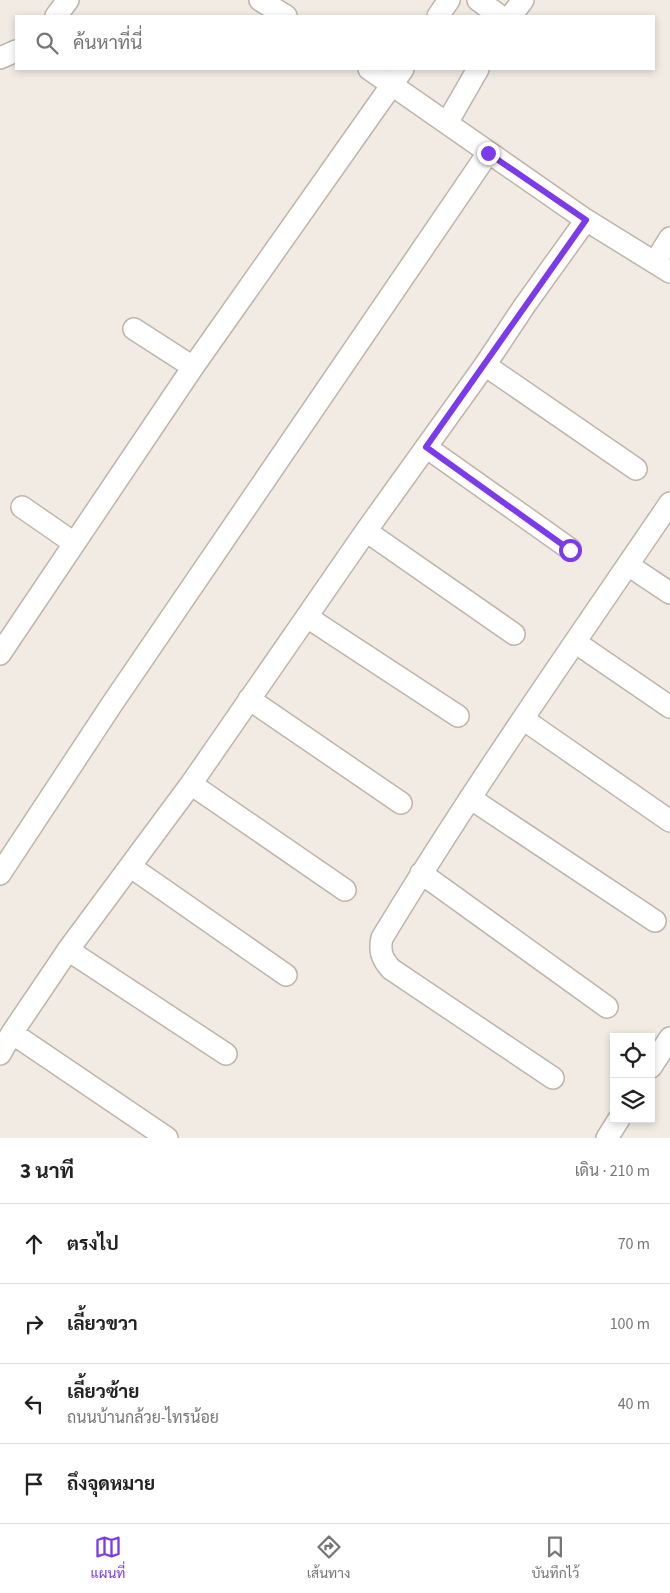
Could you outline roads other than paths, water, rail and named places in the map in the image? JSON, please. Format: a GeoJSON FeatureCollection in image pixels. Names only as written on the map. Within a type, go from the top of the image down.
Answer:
{"type":"FeatureCollection","features":[{"type":"Feature","properties":{"kind":"street"},"geometry":{"type":"LineString","coordinates":[[57,15],[68,0]]}},
{"type":"Feature","properties":{"kind":"street"},"geometry":{"type":"LineString","coordinates":[[260,0],[284,15]]}},
{"type":"Feature","properties":{"kind":"street"},"geometry":{"type":"LineString","coordinates":[[439,15],[449,0]]}},
{"type":"Feature","properties":{"kind":"street"},"geometry":{"type":"LineString","coordinates":[[478,0],[499,15]]}},
{"type":"Feature","properties":{"kind":"street"},"geometry":{"type":"LineString","coordinates":[[512,15],[523,0]]}},
{"type":"Feature","properties":{"kind":"street"},"geometry":{"type":"LineString","coordinates":[[0,58],[15,51]]}},
{"type":"Feature","properties":{"kind":"street"},"geometry":{"type":"LineString","coordinates":[[373,70],[398,77],[447,123],[488,153],[586,220],[662,267],[670,238]]}},
{"type":"Feature","properties":{"kind":"street"},"geometry":{"type":"LineString","coordinates":[[447,123],[477,70]]}},
{"type":"Feature","properties":{"kind":"street"},"geometry":{"type":"LineString","coordinates":[[0,654],[192,367],[398,77]]}},
{"type":"Feature","properties":{"kind":"street"},"geometry":{"type":"LineString","coordinates":[[0,874],[112,704],[488,153]]}},
{"type":"Feature","properties":{"kind":"street"},"geometry":{"type":"LineString","coordinates":[[0,1054],[68,950],[191,784],[366,531],[586,220]]}},
{"type":"Feature","properties":{"kind":"street"},"geometry":{"type":"LineString","coordinates":[[134,329],[192,367]]}},
{"type":"Feature","properties":{"kind":"street"},"geometry":{"type":"LineString","coordinates":[[485,365],[636,469]]}},
{"type":"Feature","properties":{"kind":"street"},"geometry":{"type":"LineString","coordinates":[[426,447],[570,550]]}},
{"type":"Feature","properties":{"kind":"street"},"geometry":{"type":"LineString","coordinates":[[553,1078],[391,969],[383,960],[381,950],[382,938],[421,873],[470,798],[670,503]]}},
{"type":"Feature","properties":{"kind":"street"},"geometry":{"type":"LineString","coordinates":[[22,507],[74,544]]}},
{"type":"Feature","properties":{"kind":"street"},"geometry":{"type":"LineString","coordinates":[[366,531],[514,634]]}},
{"type":"Feature","properties":{"kind":"street"},"geometry":{"type":"LineString","coordinates":[[628,565],[670,593]]}},
{"type":"Feature","properties":{"kind":"street"},"geometry":{"type":"LineString","coordinates":[[307,616],[458,716]]}},
{"type":"Feature","properties":{"kind":"street"},"geometry":{"type":"LineString","coordinates":[[575,642],[670,707]]}},
{"type":"Feature","properties":{"kind":"street"},"geometry":{"type":"LineString","coordinates":[[249,699],[401,804]]}},
{"type":"Feature","properties":{"kind":"street"},"geometry":{"type":"LineString","coordinates":[[523,718],[670,821]]}},
{"type":"Feature","properties":{"kind":"street"},"geometry":{"type":"LineString","coordinates":[[191,784],[345,890]]}},
{"type":"Feature","properties":{"kind":"street"},"geometry":{"type":"LineString","coordinates":[[470,798],[655,921]]}},
{"type":"Feature","properties":{"kind":"street"},"geometry":{"type":"LineString","coordinates":[[130,867],[286,975]]}},
{"type":"Feature","properties":{"kind":"street"},"geometry":{"type":"LineString","coordinates":[[421,873],[607,1007]]}},
{"type":"Feature","properties":{"kind":"street"},"geometry":{"type":"LineString","coordinates":[[68,950],[226,1054]]}},
{"type":"Feature","properties":{"kind":"street"},"geometry":{"type":"LineString","coordinates":[[12,1033],[167,1138]]}},
{"type":"Feature","properties":{"kind":"street"},"geometry":{"type":"LineString","coordinates":[[655,1061],[670,1038]]}},
{"type":"Feature","properties":{"kind":"street"},"geometry":{"type":"LineString","coordinates":[[608,1138],[617,1123]]}}]}
